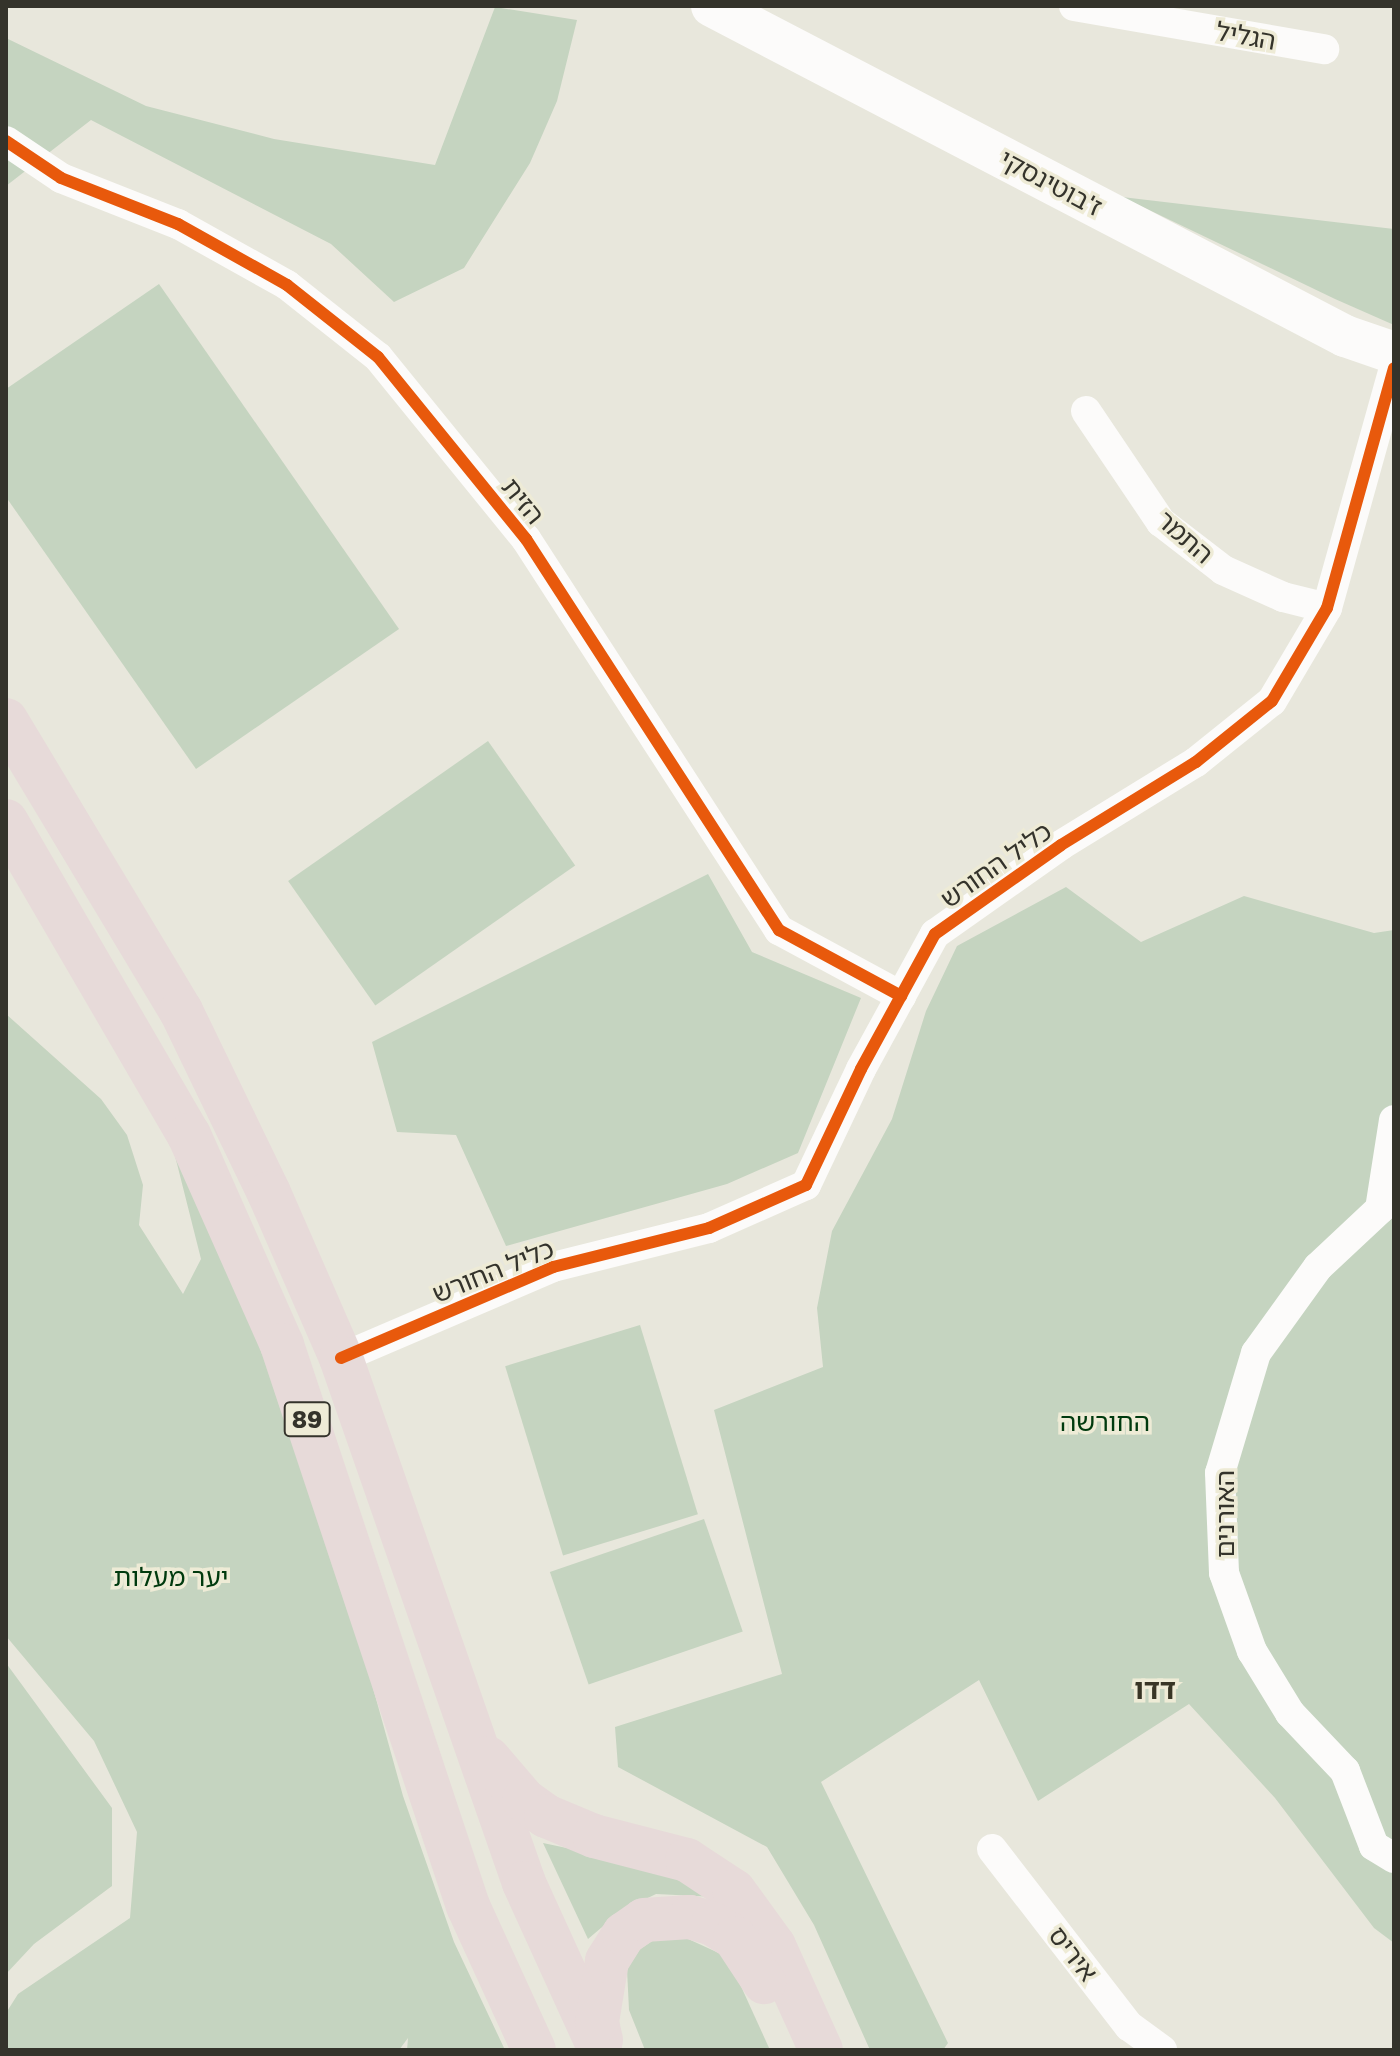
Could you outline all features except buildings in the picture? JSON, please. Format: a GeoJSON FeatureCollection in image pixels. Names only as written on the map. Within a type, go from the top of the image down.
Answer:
{"type":"FeatureCollection","features":[{"type":"Feature","properties":{"kind":"highway","name":"89"},"geometry":{"type":"LineString","coordinates":[[6,720],[181,1011],[269,1193],[341,1358],[469,1734],[524,1883],[602,2050]]}},
{"type":"Feature","properties":{"kind":"highway","name":"89"},"geometry":{"type":"LineString","coordinates":[[6,821],[189,1135],[282,1345],[468,1906],[534,2050]]}},
{"type":"Feature","properties":{"kind":"highway"},"geometry":{"type":"LineString","coordinates":[[469,1734],[524,1800],[546,1816],[594,1836],[687,1860],[734,1891],[774,1946],[821,2050]]}},
{"type":"Feature","properties":{"kind":"highway"},"geometry":{"type":"LineString","coordinates":[[602,2050],[597,2022],[607,1961],[624,1934],[662,1915],[690,1917],[735,1938],[753,1959],[794,2050]]}},
{"type":"Feature","properties":{"kind":"street","name":"ז'בוטינסקי"},"geometry":{"type":"LineString","coordinates":[[712,6],[1345,336],[1394,353]]}},
{"type":"Feature","properties":{"kind":"street","name":"הגליל"},"geometry":{"type":"LineString","coordinates":[[1074,6],[1324,49]]}},
{"type":"Feature","properties":{"kind":"street","name":"הזית"},"geometry":{"type":"LineString","coordinates":[[6,141],[61,178],[178,224],[287,285],[378,357],[526,539],[779,930],[901,996]]}},
{"type":"Feature","properties":{"kind":"street","name":"כליל החורש"},"geometry":{"type":"LineString","coordinates":[[341,1358],[553,1267],[709,1228],[806,1185],[935,934],[1061,845],[1242,729],[1272,701],[1327,608],[1394,368]]}},
{"type":"Feature","properties":{"kind":"street","name":"התמר"},"geometry":{"type":"LineString","coordinates":[[1086,411],[1161,522],[1223,570],[1283,597],[1327,608]]}},
{"type":"Feature","properties":{"kind":"street","name":"האורנים"},"geometry":{"type":"LineString","coordinates":[[1394,1120],[1380,1209],[1318,1267],[1256,1353],[1220,1473],[1224,1573],[1252,1651],[1290,1713],[1345,1771],[1374,1846],[1394,1858]]}},
{"type":"Feature","properties":{"kind":"street","name":"איריס"},"geometry":{"type":"LineString","coordinates":[[992,1849],[1129,2026],[1162,2050]]}},
{"type":"Feature","properties":{"kind":"green space"},"geometry":{"type":"Polygon","coordinates":[[[495,7],[577,20],[557,101],[530,163],[464,268],[394,302],[331,244],[91,120],[6,186],[6,38],[146,106],[274,139],[435,165],[495,7]]]}},
{"type":"Feature","properties":{"kind":"green space"},"geometry":{"type":"Polygon","coordinates":[[[1122,197],[1394,229],[1394,325],[1335,299],[1122,197]]]}},
{"type":"Feature","properties":{"kind":"green space"},"geometry":{"type":"Polygon","coordinates":[[[159,284],[399,629],[196,769],[6,497],[6,389],[159,284]]]}},
{"type":"Feature","properties":{"kind":"green space"},"geometry":{"type":"Polygon","coordinates":[[[488,741],[575,866],[375,1005],[288,881],[488,741]]]}},
{"type":"Feature","properties":{"kind":"green space"},"geometry":{"type":"Polygon","coordinates":[[[708,874],[752,952],[861,998],[798,1153],[727,1184],[506,1246],[456,1135],[397,1132],[372,1042],[708,874]]]}},
{"type":"Feature","properties":{"kind":"green space","name":"החורשה"},"geometry":{"type":"Polygon","coordinates":[[[1066,887],[1141,942],[1244,896],[1374,933],[1394,930],[1394,1943],[1374,1928],[1275,1798],[1189,1704],[1038,1801],[979,1680],[821,1782],[948,2043],[943,2050],[870,2050],[814,1925],[767,1847],[618,1767],[615,1727],[782,1674],[714,1410],[823,1367],[817,1308],[832,1231],[892,1119],[926,1011],[957,946],[1066,887]]]}},
{"type":"Feature","properties":{"kind":"green space","name":"יער מעלות"},"geometry":{"type":"Polygon","coordinates":[[[6,1014],[101,1099],[127,1135],[143,1185],[139,1225],[183,1294],[201,1259],[170,1136],[313,1472],[403,1796],[454,1942],[505,2050],[407,2050],[408,2038],[399,2050],[6,2050],[6,2013],[18,1994],[130,1918],[137,1832],[94,1741],[6,1636],[6,1014]]]}},
{"type":"Feature","properties":{"kind":"green space"},"geometry":{"type":"Polygon","coordinates":[[[640,1325],[698,1514],[563,1556],[505,1366],[640,1325]]]}},
{"type":"Feature","properties":{"kind":"green space"},"geometry":{"type":"Polygon","coordinates":[[[704,1519],[743,1632],[589,1685],[550,1572],[704,1519]]]}},
{"type":"Feature","properties":{"kind":"green space"},"geometry":{"type":"Polygon","coordinates":[[[6,1663],[112,1808],[112,1886],[34,1944],[6,1974],[6,1663]]]}},
{"type":"Feature","properties":{"kind":"green space"},"geometry":{"type":"Polygon","coordinates":[[[543,1843],[671,1870],[717,1897],[656,1894],[621,1911],[588,1939],[543,1843]]]}},
{"type":"Feature","properties":{"kind":"green space"},"geometry":{"type":"Polygon","coordinates":[[[686,1938],[721,1954],[734,1971],[770,2050],[645,2050],[629,2010],[627,1969],[640,1949],[654,1940],[686,1938]]]}},
{"type":"Feature","properties":{"kind":"cycle path"},"geometry":{"type":"LineString","coordinates":[[6,141],[61,178],[178,224],[287,285],[378,357],[526,539],[779,930],[901,996]]}},
{"type":"Feature","properties":{"kind":"cycle path"},"geometry":{"type":"LineString","coordinates":[[341,1358],[553,1267],[709,1228],[806,1185],[861,1069],[935,934],[1061,845],[1196,762],[1272,701],[1327,608],[1394,368]]}},
{"type":"Feature","properties":{"kind":"district","name":"דדו"},"geometry":{"type":"Point","coordinates":[1155,1689]}}]}
